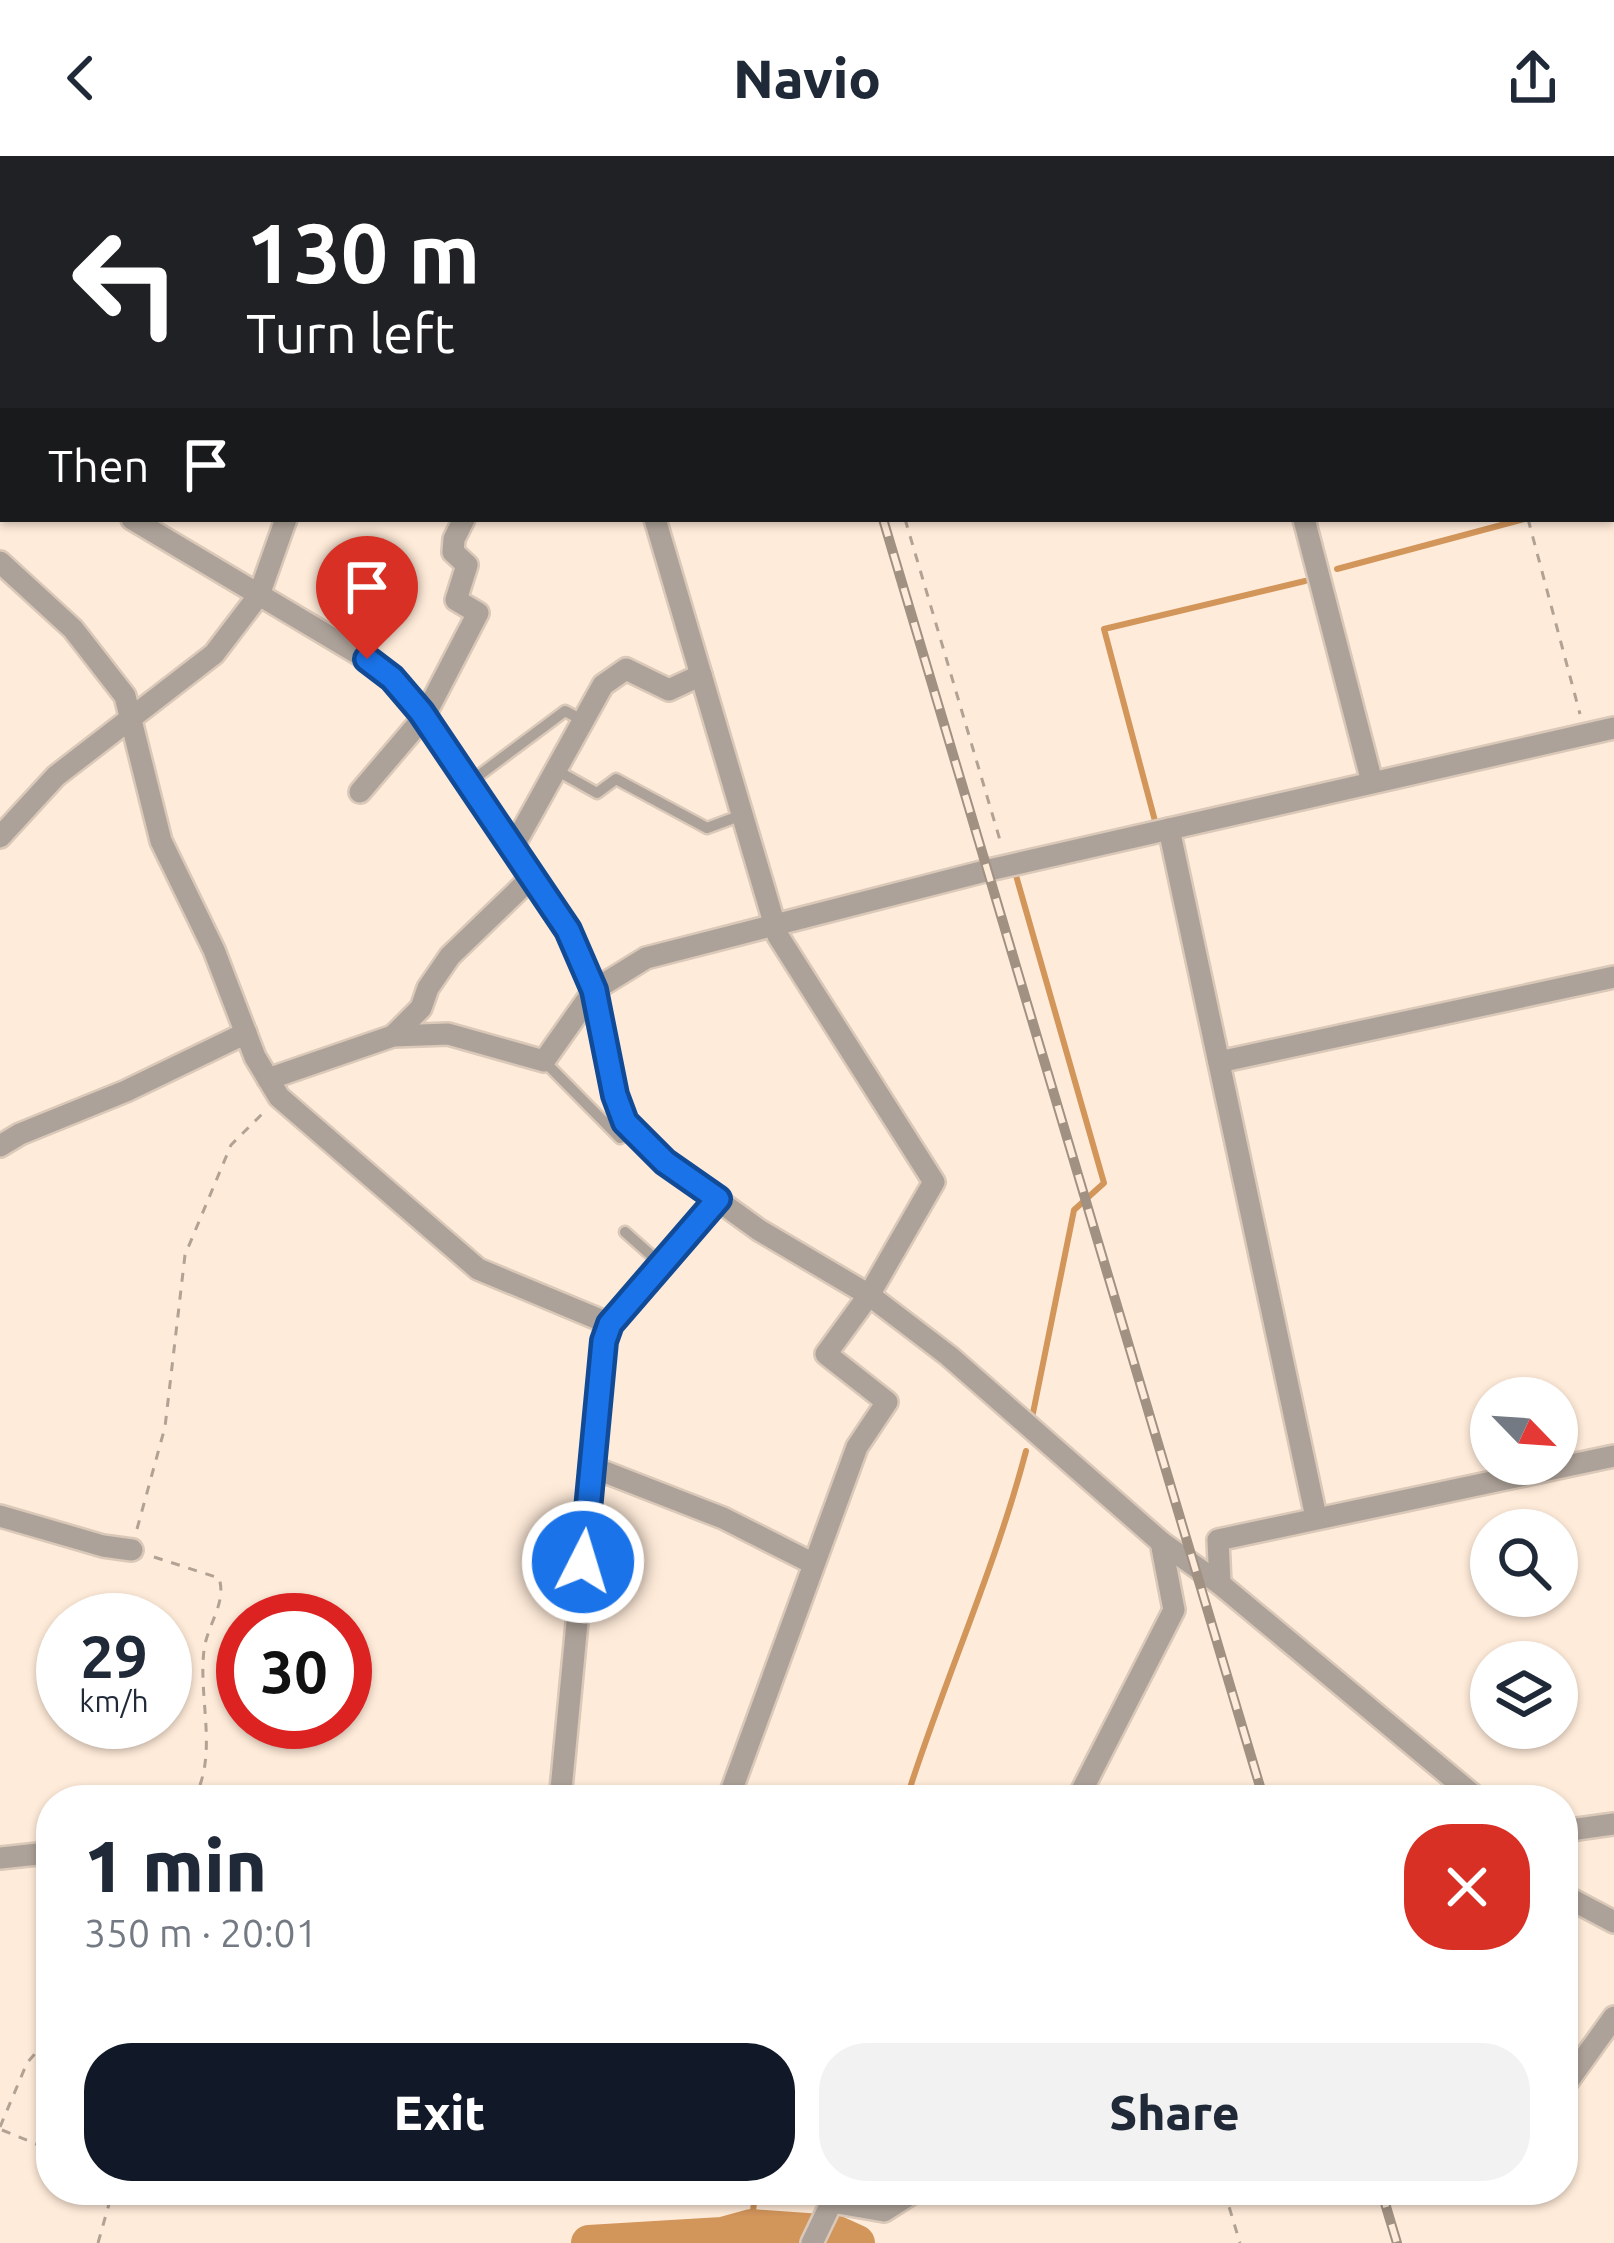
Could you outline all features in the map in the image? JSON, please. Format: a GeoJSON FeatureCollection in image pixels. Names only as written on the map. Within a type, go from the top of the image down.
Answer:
{"type":"FeatureCollection","features":[{"type":"Feature","properties":{"kind":"street"},"geometry":{"type":"LineString","coordinates":[[138,522],[392,678],[424,717],[568,930],[594,990],[625,1122],[665,1162],[759,1230],[868,1295],[949,1356],[1161,1542],[1220,1584],[1461,1785]]}},
{"type":"Feature","properties":{"kind":"street"},"geometry":{"type":"LineString","coordinates":[[0,837],[56,776],[214,654],[260,595],[285,522]]}},
{"type":"Feature","properties":{"kind":"street"},"geometry":{"type":"LineString","coordinates":[[360,792],[424,717],[478,613],[456,600],[467,565],[453,552],[462,522]]}},
{"type":"Feature","properties":{"kind":"street"},"geometry":{"type":"LineString","coordinates":[[656,522],[774,924],[934,1182],[868,1295],[826,1354],[887,1402],[857,1447],[733,1785]]}},
{"type":"Feature","properties":{"kind":"street"},"geometry":{"type":"LineString","coordinates":[[1305,522],[1372,782]]}},
{"type":"Feature","properties":{"kind":"street"},"geometry":{"type":"LineString","coordinates":[[0,562],[35,591],[107,668],[124,696],[161,841],[274,1088],[478,1269],[610,1324]]}},
{"type":"Feature","properties":{"kind":"street"},"geometry":{"type":"LineString","coordinates":[[512,849],[604,685],[626,669],[669,690],[700,675]]}},
{"type":"Feature","properties":{"kind":"street"},"geometry":{"type":"LineString","coordinates":[[393,1036],[448,1034],[544,1061],[594,990],[646,958],[1008,866],[1614,728]]}},
{"type":"Feature","properties":{"kind":"street"},"geometry":{"type":"LineString","coordinates":[[1169,829],[1316,1517]]}},
{"type":"Feature","properties":{"kind":"street"},"geometry":{"type":"LineString","coordinates":[[274,1088],[393,1036],[421,1008],[428,988],[450,956],[531,878]]}},
{"type":"Feature","properties":{"kind":"street"},"geometry":{"type":"LineString","coordinates":[[1219,1062],[1614,977]]}},
{"type":"Feature","properties":{"kind":"street"},"geometry":{"type":"LineString","coordinates":[[0,1147],[246,1033]]}},
{"type":"Feature","properties":{"kind":"street"},"geometry":{"type":"LineString","coordinates":[[561,1785],[604,1341],[610,1324],[718,1199]]}},
{"type":"Feature","properties":{"kind":"street"},"geometry":{"type":"LineString","coordinates":[[1220,1584],[1218,1540],[1614,1456]]}},
{"type":"Feature","properties":{"kind":"street"},"geometry":{"type":"LineString","coordinates":[[592,1467],[723,1518],[812,1563]]}},
{"type":"Feature","properties":{"kind":"street"},"geometry":{"type":"LineString","coordinates":[[0,1516],[132,1550]]}},
{"type":"Feature","properties":{"kind":"street"},"geometry":{"type":"LineString","coordinates":[[1086,1785],[1174,1610],[1161,1542]]}},
{"type":"Feature","properties":{"kind":"street"},"geometry":{"type":"LineString","coordinates":[[1578,1829],[1614,1824]]}},
{"type":"Feature","properties":{"kind":"street"},"geometry":{"type":"LineString","coordinates":[[0,1858],[36,1854]]}},
{"type":"Feature","properties":{"kind":"street"},"geometry":{"type":"LineString","coordinates":[[1578,1903],[1614,1922]]}},
{"type":"Feature","properties":{"kind":"street"},"geometry":{"type":"LineString","coordinates":[[1578,2067],[1614,2017]]}},
{"type":"Feature","properties":{"kind":"street"},"geometry":{"type":"LineString","coordinates":[[812,2243],[831,2205]]}},
{"type":"Feature","properties":{"kind":"street"},"geometry":{"type":"LineString","coordinates":[[864,2205],[884,2211],[893,2205]]}},
{"type":"Feature","properties":{"kind":"lane"},"geometry":{"type":"LineString","coordinates":[[469,783],[565,710],[584,721]]}},
{"type":"Feature","properties":{"kind":"lane"},"geometry":{"type":"LineString","coordinates":[[556,770],[597,793],[616,779],[707,828],[742,815]]}},
{"type":"Feature","properties":{"kind":"lane"},"geometry":{"type":"LineString","coordinates":[[544,1061],[620,1138],[636,1132]]}},
{"type":"Feature","properties":{"kind":"lane"},"geometry":{"type":"LineString","coordinates":[[625,1232],[662,1264]]}},
{"type":"Feature","properties":{"kind":"path"},"geometry":{"type":"LineString","coordinates":[[905,522],[1008,866]]}},
{"type":"Feature","properties":{"kind":"path"},"geometry":{"type":"LineString","coordinates":[[1529,522],[1586,734]]}},
{"type":"Feature","properties":{"kind":"path"},"geometry":{"type":"LineString","coordinates":[[202,1785],[204,1648],[223,1591],[219,1578],[132,1550],[165,1427],[185,1256],[231,1145],[274,1088]]}},
{"type":"Feature","properties":{"kind":"path"},"geometry":{"type":"LineString","coordinates":[[36,2052],[27,2063],[0,2128],[36,2144]]}},
{"type":"Feature","properties":{"kind":"path"},"geometry":{"type":"LineString","coordinates":[[98,2243],[109,2205]]}},
{"type":"Feature","properties":{"kind":"path"},"geometry":{"type":"LineString","coordinates":[[1229,2205],[1240,2243]]}},
{"type":"Feature","properties":{"kind":"waterway"},"geometry":{"type":"LineString","coordinates":[[1337,569],[1513,522]]}},
{"type":"Feature","properties":{"kind":"waterway"},"geometry":{"type":"LineString","coordinates":[[1155,821],[1104,629],[1305,581]]}},
{"type":"Feature","properties":{"kind":"waterway"},"geometry":{"type":"LineString","coordinates":[[1021,871],[1015,872],[1104,1183],[1074,1210],[1032,1418]]}},
{"type":"Feature","properties":{"kind":"waterway"},"geometry":{"type":"LineString","coordinates":[[911,1785],[1026,1451]]}},
{"type":"Feature","properties":{"kind":"waterway"},"geometry":{"type":"LineString","coordinates":[[751,2227],[754,2205]]}},
{"type":"Feature","properties":{"kind":"waterway"},"geometry":{"type":"LineString","coordinates":[[589,2243],[722,2235],[751,2227],[835,2233],[857,2243]]}},
{"type":"Feature","properties":{"kind":"railway"},"geometry":{"type":"LineString","coordinates":[[884,522],[1260,1785]]}},
{"type":"Feature","properties":{"kind":"railway"},"geometry":{"type":"LineString","coordinates":[[1386,2205],[1397,2243]]}},
{"type":"Feature","properties":{"kind":"route"},"geometry":{"type":"LineString","coordinates":[[367,659],[392,678],[421,712],[568,930],[594,990],[625,1122],[665,1162],[718,1199],[610,1324],[604,1341],[583,1562]]}}]}
